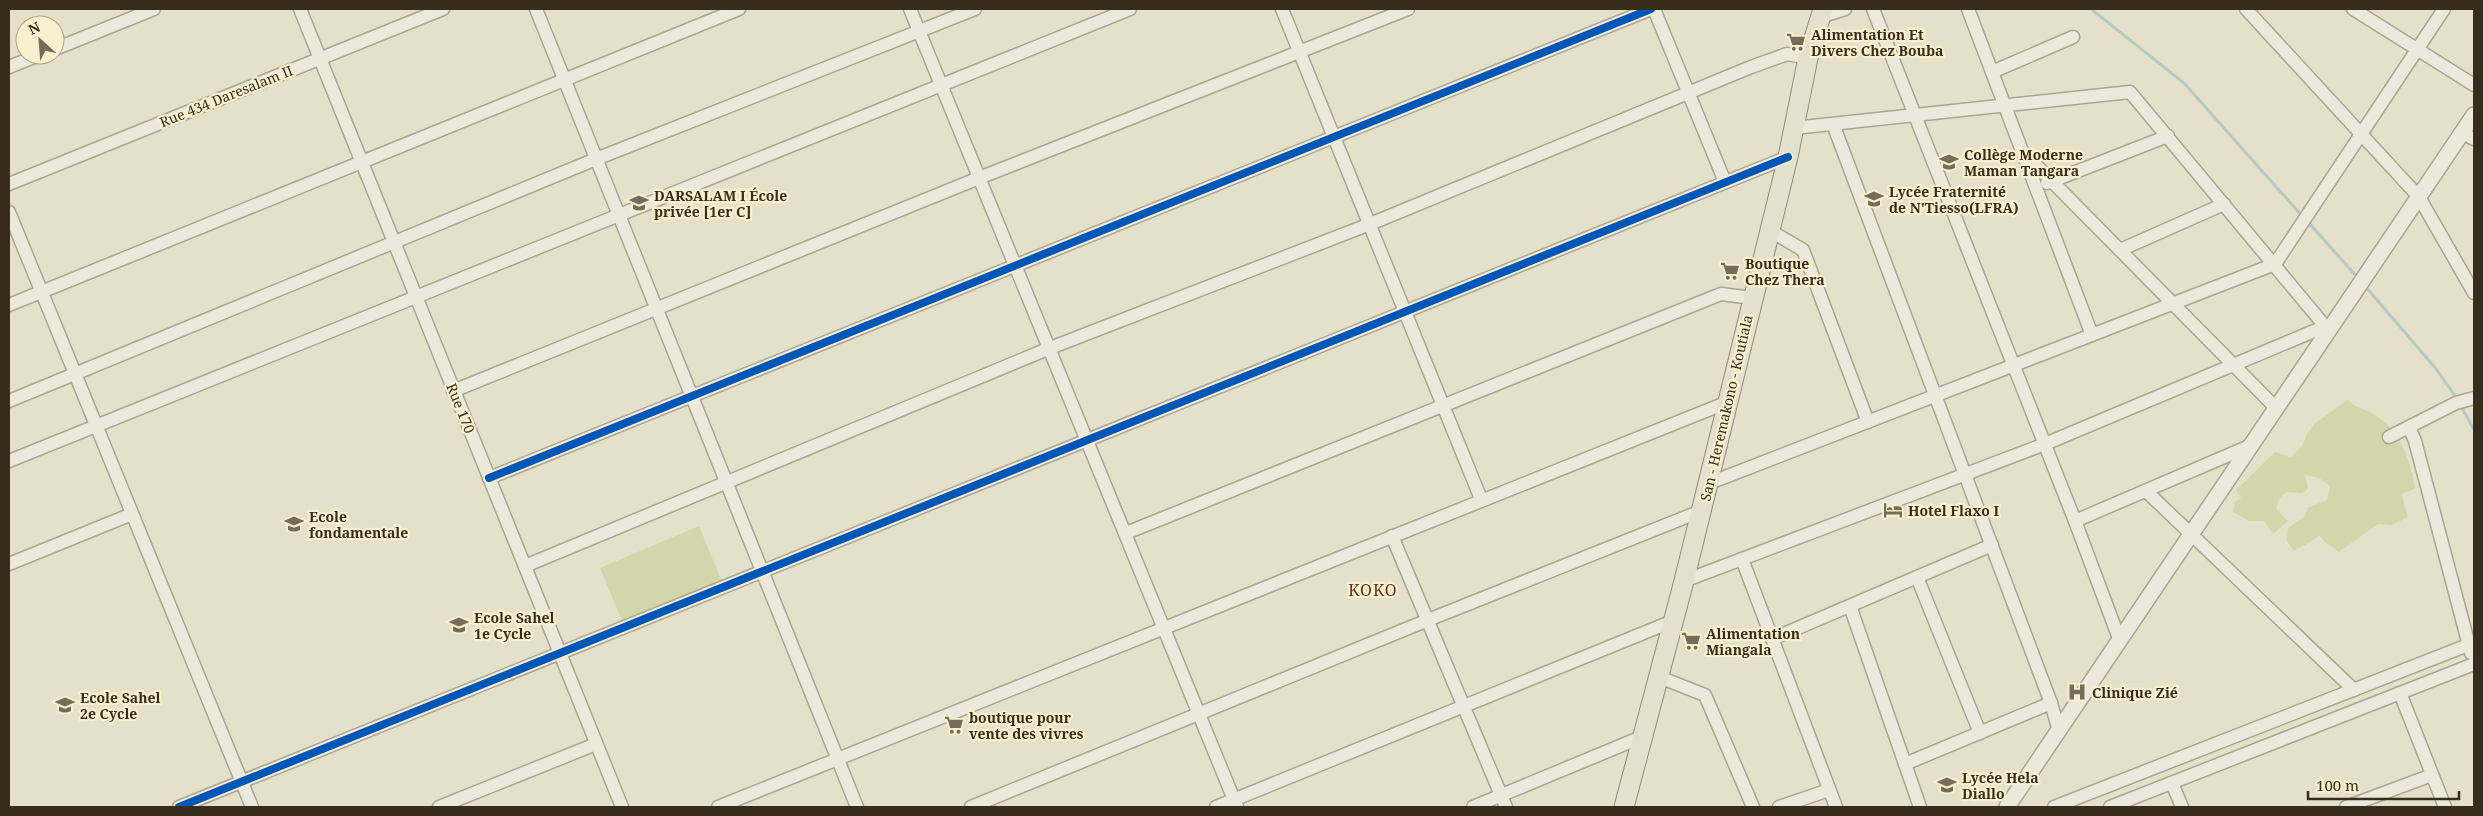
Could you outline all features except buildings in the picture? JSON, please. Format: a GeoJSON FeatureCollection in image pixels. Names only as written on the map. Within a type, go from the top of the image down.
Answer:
{"type":"FeatureCollection","features":[{"type":"Feature","properties":{"kind":"main road","name":"San - Heremakono - Koutiala"},"geometry":{"type":"LineString","coordinates":[[1624,807],[1684,581],[1788,157],[1808,58],[1821,13]]}},
{"type":"Feature","properties":{"kind":"street"},"geometry":{"type":"LineString","coordinates":[[65,45],[154,9]]}},
{"type":"Feature","properties":{"kind":"street","name":"Rue 170"},"geometry":{"type":"LineString","coordinates":[[300,9],[622,807]]}},
{"type":"Feature","properties":{"kind":"street","name":"Rue 434 Daresalam II"},"geometry":{"type":"LineString","coordinates":[[9,184],[443,9]]}},
{"type":"Feature","properties":{"kind":"street"},"geometry":{"type":"LineString","coordinates":[[536,9],[857,807]]}},
{"type":"Feature","properties":{"kind":"street"},"geometry":{"type":"LineString","coordinates":[[9,304],[739,9]]}},
{"type":"Feature","properties":{"kind":"street"},"geometry":{"type":"LineString","coordinates":[[910,9],[1200,713],[1235,804]]}},
{"type":"Feature","properties":{"kind":"street"},"geometry":{"type":"LineString","coordinates":[[9,401],[596,159],[975,9]]}},
{"type":"Feature","properties":{"kind":"street"},"geometry":{"type":"LineString","coordinates":[[9,461],[1130,9]]}},
{"type":"Feature","properties":{"kind":"street"},"geometry":{"type":"LineString","coordinates":[[1282,9],[1481,499]]}},
{"type":"Feature","properties":{"kind":"street"},"geometry":{"type":"LineString","coordinates":[[454,391],[979,178],[1408,9]]}},
{"type":"Feature","properties":{"kind":"street"},"geometry":{"type":"LineString","coordinates":[[489,478],[1653,9],[1725,182]]}},
{"type":"Feature","properties":{"kind":"street"},"geometry":{"type":"LineString","coordinates":[[1821,13],[1845,9]]}},
{"type":"Feature","properties":{"kind":"street"},"geometry":{"type":"LineString","coordinates":[[1874,9],[2075,521],[2120,641]]}},
{"type":"Feature","properties":{"kind":"street"},"geometry":{"type":"LineString","coordinates":[[1968,9],[2092,335]]}},
{"type":"Feature","properties":{"kind":"street"},"geometry":{"type":"LineString","coordinates":[[2246,9],[2419,197],[2474,293]]}},
{"type":"Feature","properties":{"kind":"street"},"geometry":{"type":"LineString","coordinates":[[2353,9],[2474,85]]}},
{"type":"Feature","properties":{"kind":"street"},"geometry":{"type":"LineString","coordinates":[[1707,484],[2275,264],[2444,9]]}},
{"type":"Feature","properties":{"kind":"street"},"geometry":{"type":"LineString","coordinates":[[1992,72],[2073,37]]}},
{"type":"Feature","properties":{"kind":"street"},"geometry":{"type":"LineString","coordinates":[[525,566],[1050,348],[1370,224],[1787,54],[1808,58]]}},
{"type":"Feature","properties":{"kind":"street"},"geometry":{"type":"LineString","coordinates":[[1794,128],[2130,92],[2327,328]]}},
{"type":"Feature","properties":{"kind":"street"},"geometry":{"type":"LineString","coordinates":[[2008,807],[2252,445],[2327,328],[2419,197],[2468,136],[2474,115]]}},
{"type":"Feature","properties":{"kind":"street"},"geometry":{"type":"LineString","coordinates":[[1833,124],[2051,703],[2059,731]]}},
{"type":"Feature","properties":{"kind":"street"},"geometry":{"type":"LineString","coordinates":[[2036,187],[2168,136]]}},
{"type":"Feature","properties":{"kind":"street"},"geometry":{"type":"LineString","coordinates":[[2022,151],[2276,408]]}},
{"type":"Feature","properties":{"kind":"street"},"geometry":{"type":"LineString","coordinates":[[179,807],[1788,157]]}},
{"type":"Feature","properties":{"kind":"street"},"geometry":{"type":"LineString","coordinates":[[2120,250],[2224,204]]}},
{"type":"Feature","properties":{"kind":"street"},"geometry":{"type":"LineString","coordinates":[[9,212],[252,807]]}},
{"type":"Feature","properties":{"kind":"street"},"geometry":{"type":"LineString","coordinates":[[1769,230],[1803,250],[1868,422]]}},
{"type":"Feature","properties":{"kind":"street"},"geometry":{"type":"LineString","coordinates":[[1126,533],[1443,404],[1721,294],[1752,298]]}},
{"type":"Feature","properties":{"kind":"street"},"geometry":{"type":"LineString","coordinates":[[1684,581],[2045,444],[2234,364],[2327,328]]}},
{"type":"Feature","properties":{"kind":"street"},"geometry":{"type":"LineString","coordinates":[[2389,437],[2456,403],[2474,398]]}},
{"type":"Feature","properties":{"kind":"street"},"geometry":{"type":"LineString","coordinates":[[718,807],[1481,499],[1728,402]]}},
{"type":"Feature","properties":{"kind":"street"},"geometry":{"type":"LineString","coordinates":[[2110,807],[2474,662],[2415,441],[2409,427]]}},
{"type":"Feature","properties":{"kind":"street"},"geometry":{"type":"LineString","coordinates":[[2075,521],[2252,445]]}},
{"type":"Feature","properties":{"kind":"street"},"geometry":{"type":"LineString","coordinates":[[2146,491],[2354,690]]}},
{"type":"Feature","properties":{"kind":"street"},"geometry":{"type":"LineString","coordinates":[[971,807],[1428,620],[1701,511]]}},
{"type":"Feature","properties":{"kind":"street"},"geometry":{"type":"LineString","coordinates":[[9,564],[132,514]]}},
{"type":"Feature","properties":{"kind":"street"},"geometry":{"type":"LineString","coordinates":[[1392,536],[1506,807]]}},
{"type":"Feature","properties":{"kind":"street"},"geometry":{"type":"LineString","coordinates":[[1772,639],[1992,545]]}},
{"type":"Feature","properties":{"kind":"street"},"geometry":{"type":"LineString","coordinates":[[1742,559],[1836,807]]}},
{"type":"Feature","properties":{"kind":"street"},"geometry":{"type":"LineString","coordinates":[[1917,577],[1980,733]]}},
{"type":"Feature","properties":{"kind":"street"},"geometry":{"type":"LineString","coordinates":[[1850,606],[1920,807]]}},
{"type":"Feature","properties":{"kind":"street"},"geometry":{"type":"LineString","coordinates":[[1216,807],[1235,804],[1464,706],[1673,621]]}},
{"type":"Feature","properties":{"kind":"street"},"geometry":{"type":"LineString","coordinates":[[2054,807],[2468,645]]}},
{"type":"Feature","properties":{"kind":"street"},"geometry":{"type":"LineString","coordinates":[[1659,677],[1704,695],[1753,807]]}},
{"type":"Feature","properties":{"kind":"street"},"geometry":{"type":"LineString","coordinates":[[2400,693],[2445,807]]}},
{"type":"Feature","properties":{"kind":"street"},"geometry":{"type":"LineString","coordinates":[[1905,764],[2051,703]]}},
{"type":"Feature","properties":{"kind":"street"},"geometry":{"type":"LineString","coordinates":[[1473,807],[1644,736]]}},
{"type":"Feature","properties":{"kind":"street"},"geometry":{"type":"LineString","coordinates":[[439,807],[596,744]]}},
{"type":"Feature","properties":{"kind":"street"},"geometry":{"type":"LineString","coordinates":[[2346,807],[2432,775]]}},
{"type":"Feature","properties":{"kind":"street"},"geometry":{"type":"LineString","coordinates":[[2172,783],[2182,807]]}},
{"type":"Feature","properties":{"kind":"street"},"geometry":{"type":"LineString","coordinates":[[1780,807],[1829,790]]}},
{"type":"Feature","properties":{"kind":"green space"},"geometry":{"type":"Polygon","coordinates":[[[2348,400],[2384,422],[2398,438],[2411,468],[2415,489],[2403,493],[2402,496],[2408,517],[2392,525],[2378,524],[2339,552],[2319,535],[2294,551],[2287,541],[2288,528],[2305,516],[2308,508],[2327,500],[2330,486],[2319,478],[2305,475],[2308,489],[2302,493],[2287,492],[2279,500],[2277,510],[2288,521],[2273,534],[2264,521],[2249,521],[2233,512],[2235,502],[2241,498],[2236,490],[2275,452],[2291,457],[2302,446],[2314,424],[2348,400]]]}},
{"type":"Feature","properties":{"kind":"green space"},"geometry":{"type":"Polygon","coordinates":[[[699,526],[722,582],[623,623],[600,568],[699,526]]]}},
{"type":"Feature","properties":{"kind":"waterway"},"geometry":{"type":"LineString","coordinates":[[2091,9],[2184,83],[2302,216]]}},
{"type":"Feature","properties":{"kind":"waterway"},"geometry":{"type":"LineString","coordinates":[[2308,222],[2359,279]]}},
{"type":"Feature","properties":{"kind":"waterway"},"geometry":{"type":"LineString","coordinates":[[2365,286],[2437,370],[2457,399]]}},
{"type":"Feature","properties":{"kind":"waterway"},"geometry":{"type":"LineString","coordinates":[[2460,404],[2474,430]]}},
{"type":"Feature","properties":{"kind":"cycle path"},"geometry":{"type":"LineString","coordinates":[[489,478],[1651,9]]}},
{"type":"Feature","properties":{"kind":"cycle path"},"geometry":{"type":"LineString","coordinates":[[179,807],[1788,157]]}},
{"type":"Feature","properties":{"kind":"place","name":"Alimentation Et Divers Chez Bouba"},"geometry":{"type":"Point","coordinates":[1796,42]}},
{"type":"Feature","properties":{"kind":"place","name":"Collège Moderne Maman Tangara"},"geometry":{"type":"Point","coordinates":[1949,162]}},
{"type":"Feature","properties":{"kind":"place","name":"Lycée Fraternité de N'Tiesso(LFRA)"},"geometry":{"type":"Point","coordinates":[1874,199]}},
{"type":"Feature","properties":{"kind":"place","name":"DARSALAM I École privée [1er C]"},"geometry":{"type":"Point","coordinates":[639,203]}},
{"type":"Feature","properties":{"kind":"place","name":"Boutique Chez Thera"},"geometry":{"type":"Point","coordinates":[1730,271]}},
{"type":"Feature","properties":{"kind":"place","name":"Hotel Flaxo I"},"geometry":{"type":"Point","coordinates":[1893,510]}},
{"type":"Feature","properties":{"kind":"place","name":"Ecole fondamentale"},"geometry":{"type":"Point","coordinates":[294,524]}},
{"type":"Feature","properties":{"kind":"place","name":"Ecole Sahel 1e Cycle"},"geometry":{"type":"Point","coordinates":[459,625]}},
{"type":"Feature","properties":{"kind":"place","name":"Alimentation Miangala"},"geometry":{"type":"Point","coordinates":[1691,641]}},
{"type":"Feature","properties":{"kind":"place","name":"Clinique Zié"},"geometry":{"type":"Point","coordinates":[2077,692]}},
{"type":"Feature","properties":{"kind":"place","name":"Ecole Sahel 2e Cycle"},"geometry":{"type":"Point","coordinates":[65,705]}},
{"type":"Feature","properties":{"kind":"place","name":"boutique pour vente des vivres"},"geometry":{"type":"Point","coordinates":[954,725]}},
{"type":"Feature","properties":{"kind":"place","name":"Lycée Hela Diallo"},"geometry":{"type":"Point","coordinates":[1947,785]}},
{"type":"Feature","properties":{"kind":"district","name":"KOKO"},"geometry":{"type":"Point","coordinates":[1373,590]}}]}
